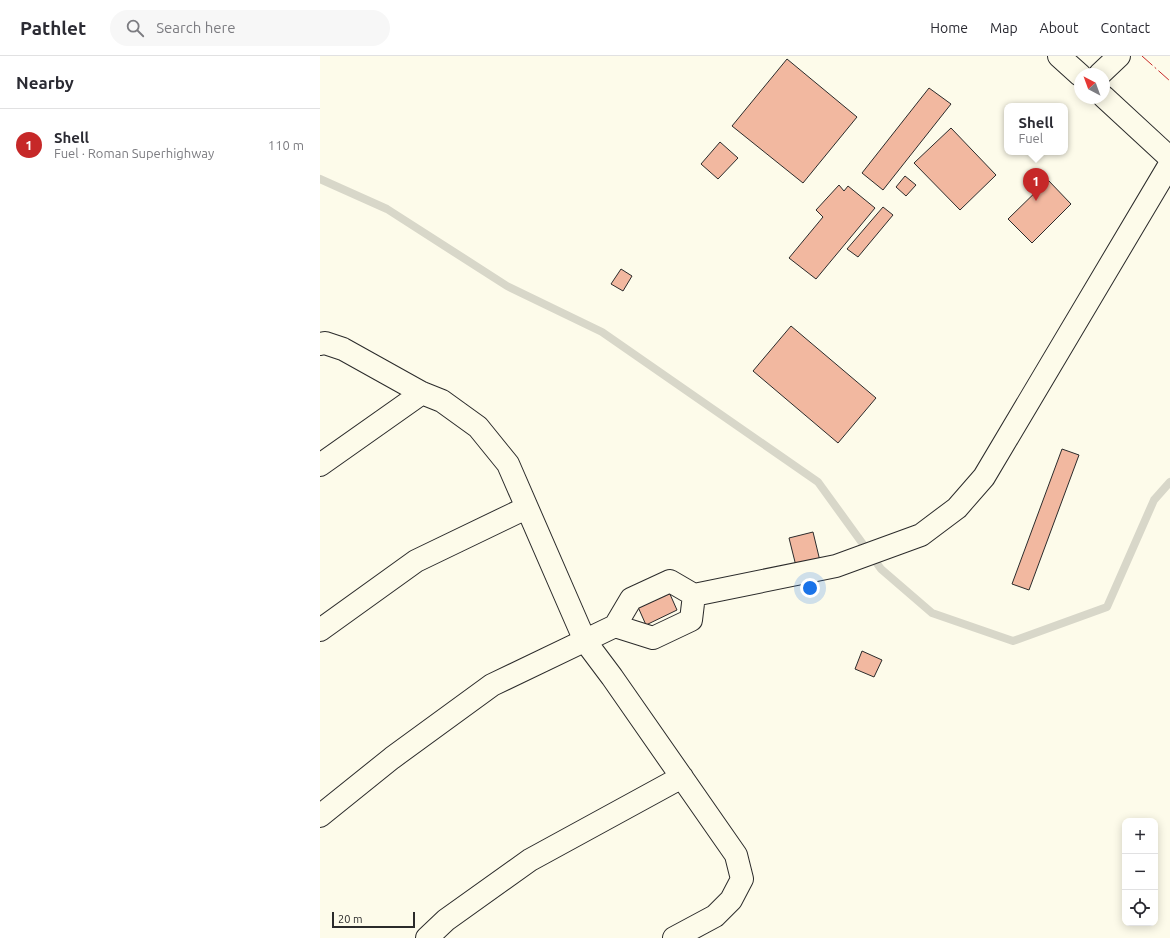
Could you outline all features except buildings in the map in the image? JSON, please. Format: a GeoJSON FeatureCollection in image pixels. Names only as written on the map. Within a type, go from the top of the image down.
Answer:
{"type":"FeatureCollection","features":[{"type":"Feature","properties":{"kind":"street"},"geometry":{"type":"LineString","coordinates":[[1059,56],[1074,70]]}},
{"type":"Feature","properties":{"kind":"street"},"geometry":{"type":"LineString","coordinates":[[1106,68],[1119,56]]}},
{"type":"Feature","properties":{"kind":"street"},"geometry":{"type":"LineString","coordinates":[[1110,103],[1170,158]]}},
{"type":"Feature","properties":{"kind":"street"},"geometry":{"type":"LineString","coordinates":[[320,816],[392,758],[492,685],[615,626],[631,598],[670,582],[694,595],[836,566],[921,535],[957,508],[984,477],[1170,164]]}},
{"type":"Feature","properties":{"kind":"street"},"geometry":{"type":"LineString","coordinates":[[320,344],[325,343],[343,349],[422,393],[442,401],[478,427],[508,464],[585,640],[736,854],[742,878],[731,900],[715,916],[674,938]]}},
{"type":"Feature","properties":{"kind":"street"},"geometry":{"type":"LineString","coordinates":[[320,465],[422,393]]}},
{"type":"Feature","properties":{"kind":"street"},"geometry":{"type":"LineString","coordinates":[[320,630],[416,561],[526,508]]}},
{"type":"Feature","properties":{"kind":"street"},"geometry":{"type":"LineString","coordinates":[[615,626],[653,638],[691,620],[694,595]]}},
{"type":"Feature","properties":{"kind":"street"},"geometry":{"type":"LineString","coordinates":[[427,938],[446,920],[530,860],[682,777]]}},
{"type":"Feature","properties":{"kind":"waterway"},"geometry":{"type":"LineString","coordinates":[[320,179],[387,209],[507,286],[602,332],[818,482],[881,569],[932,613],[1013,641],[1107,607],[1154,500],[1170,482]]}},
{"type":"Feature","properties":{"kind":"power"},"geometry":{"type":"LineString","coordinates":[[1142,56],[1170,81]]}},
{"type":"Feature","properties":{"kind":"place","name":"Shell"},"geometry":{"type":"Point","coordinates":[1036,201]}}]}
